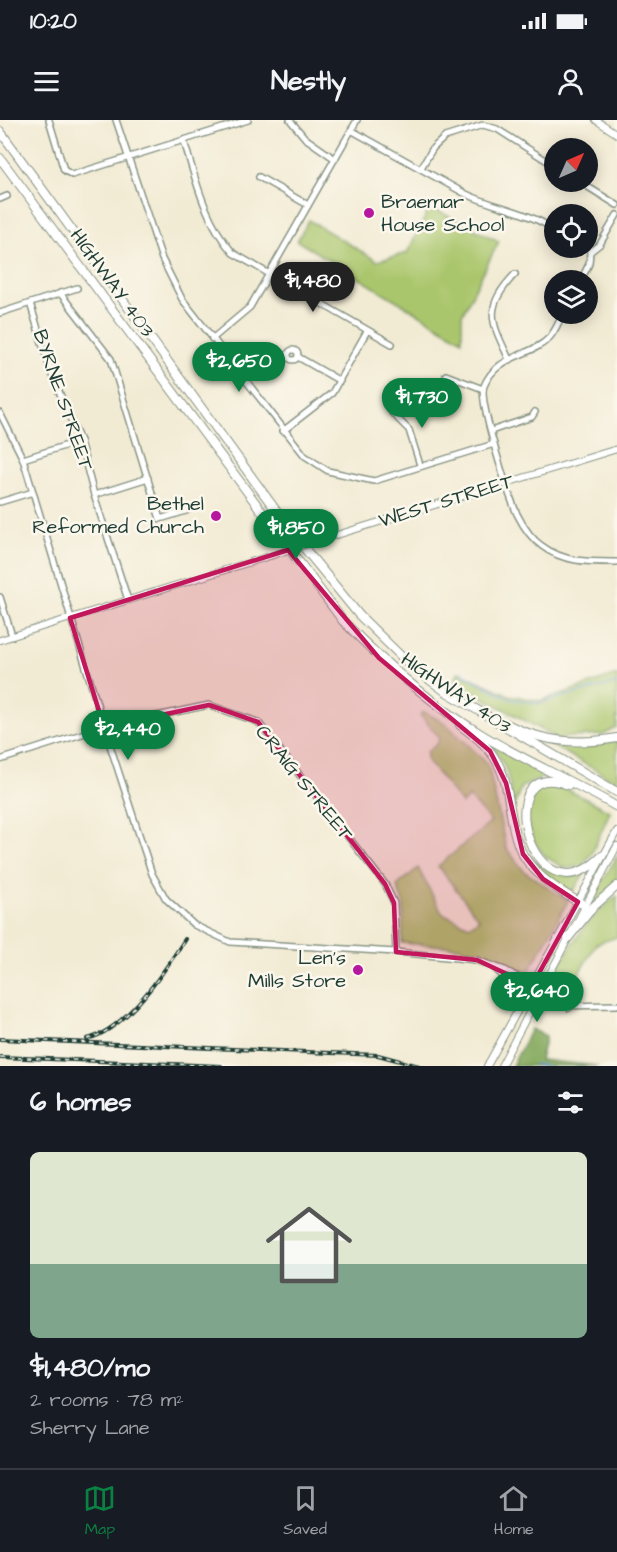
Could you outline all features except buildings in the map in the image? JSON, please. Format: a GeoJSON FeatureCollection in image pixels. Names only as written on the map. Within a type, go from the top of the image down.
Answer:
{"type":"FeatureCollection","features":[{"type":"Feature","properties":{"kind":"highway","name":"HIGHWAY 403"},"geometry":{"type":"LineString","coordinates":[[0,131],[326,578],[383,641],[411,666],[464,703],[617,792]]}},
{"type":"Feature","properties":{"kind":"highway","name":"HIGHWAY 403"},"geometry":{"type":"LineString","coordinates":[[0,158],[343,621],[379,658],[442,708],[486,737],[617,807]]}},
{"type":"Feature","properties":{"kind":"highway"},"geometry":{"type":"LineString","coordinates":[[464,703],[509,725],[544,737],[581,742],[617,738]]}},
{"type":"Feature","properties":{"kind":"highway"},"geometry":{"type":"LineString","coordinates":[[442,708],[495,758],[506,783],[518,843],[530,865],[543,879],[581,903]]}},
{"type":"Feature","properties":{"kind":"highway"},"geometry":{"type":"LineString","coordinates":[[602,856],[583,871],[568,873],[556,871],[535,852],[525,830],[522,814],[525,798],[534,787],[543,782],[561,782],[604,800]]}},
{"type":"Feature","properties":{"kind":"highway"},"geometry":{"type":"LineString","coordinates":[[568,938],[593,907],[617,886]]}},
{"type":"Feature","properties":{"kind":"main road"},"geometry":{"type":"LineString","coordinates":[[596,120],[617,134]]}},
{"type":"Feature","properties":{"kind":"main road","name":"WEST STREET"},"geometry":{"type":"LineString","coordinates":[[0,640],[617,449]]}},
{"type":"Feature","properties":{"kind":"main road"},"geometry":{"type":"LineString","coordinates":[[501,1066],[568,938],[602,856],[617,831]]}},
{"type":"Feature","properties":{"kind":"main road"},"geometry":{"type":"LineString","coordinates":[[488,1064],[581,903],[617,846]]}},
{"type":"Feature","properties":{"kind":"street"},"geometry":{"type":"LineString","coordinates":[[49,120],[62,166],[68,174],[248,120]]}},
{"type":"Feature","properties":{"kind":"street"},"geometry":{"type":"LineString","coordinates":[[116,120],[162,259],[182,299],[283,431],[305,456],[328,471],[374,481],[494,444]]}},
{"type":"Feature","properties":{"kind":"street"},"geometry":{"type":"LineString","coordinates":[[290,120],[304,138],[336,159]]}},
{"type":"Feature","properties":{"kind":"street"},"geometry":{"type":"LineString","coordinates":[[212,339],[250,307],[357,120]]}},
{"type":"Feature","properties":{"kind":"street"},"geometry":{"type":"LineString","coordinates":[[421,168],[433,148],[445,137],[483,125],[497,129],[544,159]]}},
{"type":"Feature","properties":{"kind":"street"},"geometry":{"type":"LineString","coordinates":[[351,130],[480,201],[525,213],[544,224]]}},
{"type":"Feature","properties":{"kind":"street"},"geometry":{"type":"LineString","coordinates":[[184,141],[207,215],[220,239],[232,253],[392,344]]}},
{"type":"Feature","properties":{"kind":"street"},"geometry":{"type":"LineString","coordinates":[[259,177],[308,205]]}},
{"type":"Feature","properties":{"kind":"street"},"geometry":{"type":"LineString","coordinates":[[596,192],[617,205]]}},
{"type":"Feature","properties":{"kind":"street"},"geometry":{"type":"LineString","coordinates":[[598,245],[617,215]]}},
{"type":"Feature","properties":{"kind":"street"},"geometry":{"type":"LineString","coordinates":[[509,359],[492,322],[495,302],[515,274]]}},
{"type":"Feature","properties":{"kind":"street"},"geometry":{"type":"LineString","coordinates":[[0,313],[77,288]]}},
{"type":"Feature","properties":{"kind":"street"},"geometry":{"type":"LineString","coordinates":[[60,293],[111,359],[160,519],[186,511]]}},
{"type":"Feature","properties":{"kind":"street","name":"BYRNE STREET"},"geometry":{"type":"LineString","coordinates":[[30,303],[51,375],[80,441],[93,495],[128,600]]}},
{"type":"Feature","properties":{"kind":"street"},"geometry":{"type":"LineString","coordinates":[[557,324],[549,338],[509,359],[491,373],[483,389],[494,444],[526,531],[543,547],[571,559],[617,562]]}},
{"type":"Feature","properties":{"kind":"street"},"geometry":{"type":"LineString","coordinates":[[283,431],[332,393],[367,331]]}},
{"type":"Feature","properties":{"kind":"street"},"geometry":{"type":"LineString","coordinates":[[298,357],[339,381]]}},
{"type":"Feature","properties":{"kind":"street"},"geometry":{"type":"LineString","coordinates":[[446,375],[483,389]]}},
{"type":"Feature","properties":{"kind":"street"},"geometry":{"type":"LineString","coordinates":[[491,431],[532,417],[535,412]]}},
{"type":"Feature","properties":{"kind":"street"},"geometry":{"type":"LineString","coordinates":[[0,413],[23,459],[104,727],[152,874],[166,899],[194,925],[230,942],[396,952],[477,960],[505,970],[539,993],[569,1008],[617,1005]]}},
{"type":"Feature","properties":{"kind":"street"},"geometry":{"type":"LineString","coordinates":[[392,413],[409,430],[420,465]]}},
{"type":"Feature","properties":{"kind":"street"},"geometry":{"type":"LineString","coordinates":[[23,459],[80,441]]}},
{"type":"Feature","properties":{"kind":"street"},"geometry":{"type":"LineString","coordinates":[[93,495],[148,478]]}},
{"type":"Feature","properties":{"kind":"street"},"geometry":{"type":"LineString","coordinates":[[0,502],[33,492]]}},
{"type":"Feature","properties":{"kind":"street"},"geometry":{"type":"LineString","coordinates":[[0,597],[12,636]]}},
{"type":"Feature","properties":{"kind":"street","name":"CRAIG STREET"},"geometry":{"type":"LineString","coordinates":[[0,760],[104,727],[209,705],[258,722],[386,884],[394,903],[396,952]]}},
{"type":"Feature","properties":{"kind":"highlighted area"},"geometry":{"type":"Polygon","coordinates":[[[288,550],[379,658],[490,751],[506,783],[523,854],[543,879],[578,902],[532,986],[477,960],[396,952],[394,903],[385,884],[258,722],[209,705],[104,727],[70,618],[288,550]]]}},
{"type":"Feature","properties":{"kind":"green space"},"geometry":{"type":"Polygon","coordinates":[[[430,207],[499,241],[462,315],[462,340],[297,241],[309,220],[377,261],[407,253],[430,207]]]}},
{"type":"Feature","properties":{"kind":"green space"},"geometry":{"type":"Polygon","coordinates":[[[458,672],[509,695],[540,701],[617,675],[617,728],[603,735],[557,738],[454,682],[458,672]]]}},
{"type":"Feature","properties":{"kind":"green space"},"geometry":{"type":"Polygon","coordinates":[[[424,712],[445,723],[488,764],[506,848],[524,871],[568,901],[528,973],[460,947],[402,943],[404,905],[397,886],[418,868],[442,913],[469,926],[479,919],[438,866],[491,822],[469,797],[462,804],[427,760],[427,752],[438,743],[439,737],[420,715],[424,712]]]}},
{"type":"Feature","properties":{"kind":"green space"},"geometry":{"type":"Polygon","coordinates":[[[487,738],[549,775],[521,787],[513,809],[506,771],[487,738]]]}},
{"type":"Feature","properties":{"kind":"green space"},"geometry":{"type":"Polygon","coordinates":[[[617,739],[617,782],[542,740],[598,745],[617,739]]]}},
{"type":"Feature","properties":{"kind":"green space"},"geometry":{"type":"Polygon","coordinates":[[[545,785],[564,788],[610,811],[592,853],[581,867],[564,868],[546,857],[535,843],[526,821],[532,791],[545,785]]]}},
{"type":"Feature","properties":{"kind":"green space"},"geometry":{"type":"Polygon","coordinates":[[[530,856],[554,872],[583,875],[573,892],[543,873],[530,856]]]}},
{"type":"Feature","properties":{"kind":"green space"},"geometry":{"type":"Polygon","coordinates":[[[617,856],[617,884],[587,908],[617,856]]]}},
{"type":"Feature","properties":{"kind":"green space"},"geometry":{"type":"Polygon","coordinates":[[[617,896],[617,937],[596,944],[565,997],[550,989],[549,985],[578,936],[596,914],[617,896]]]}},
{"type":"Feature","properties":{"kind":"green space"},"geometry":{"type":"Polygon","coordinates":[[[531,1029],[546,1036],[540,1060],[598,1066],[512,1066],[531,1029]]]}},
{"type":"Feature","properties":{"kind":"waterway"},"geometry":{"type":"LineString","coordinates":[[461,672],[510,699],[538,703],[617,683]]}},
{"type":"Feature","properties":{"kind":"waterway"},"geometry":{"type":"LineString","coordinates":[[534,1064],[547,1066]]}},
{"type":"Feature","properties":{"kind":"railway"},"geometry":{"type":"LineString","coordinates":[[87,1039],[102,1033],[130,1012],[155,983],[185,939]]}},
{"type":"Feature","properties":{"kind":"railway"},"geometry":{"type":"LineString","coordinates":[[0,1039],[378,1055],[419,1066]]}},
{"type":"Feature","properties":{"kind":"railway"},"geometry":{"type":"LineString","coordinates":[[0,1057],[221,1066]]}},
{"type":"Feature","properties":{"kind":"place","name":"Braemar House School"},"geometry":{"type":"Point","coordinates":[369,213]}},
{"type":"Feature","properties":{"kind":"place","name":"Bethel Reformed Church"},"geometry":{"type":"Point","coordinates":[216,516]}},
{"type":"Feature","properties":{"kind":"place","name":"Len's Mills Store"},"geometry":{"type":"Point","coordinates":[358,970]}}]}
